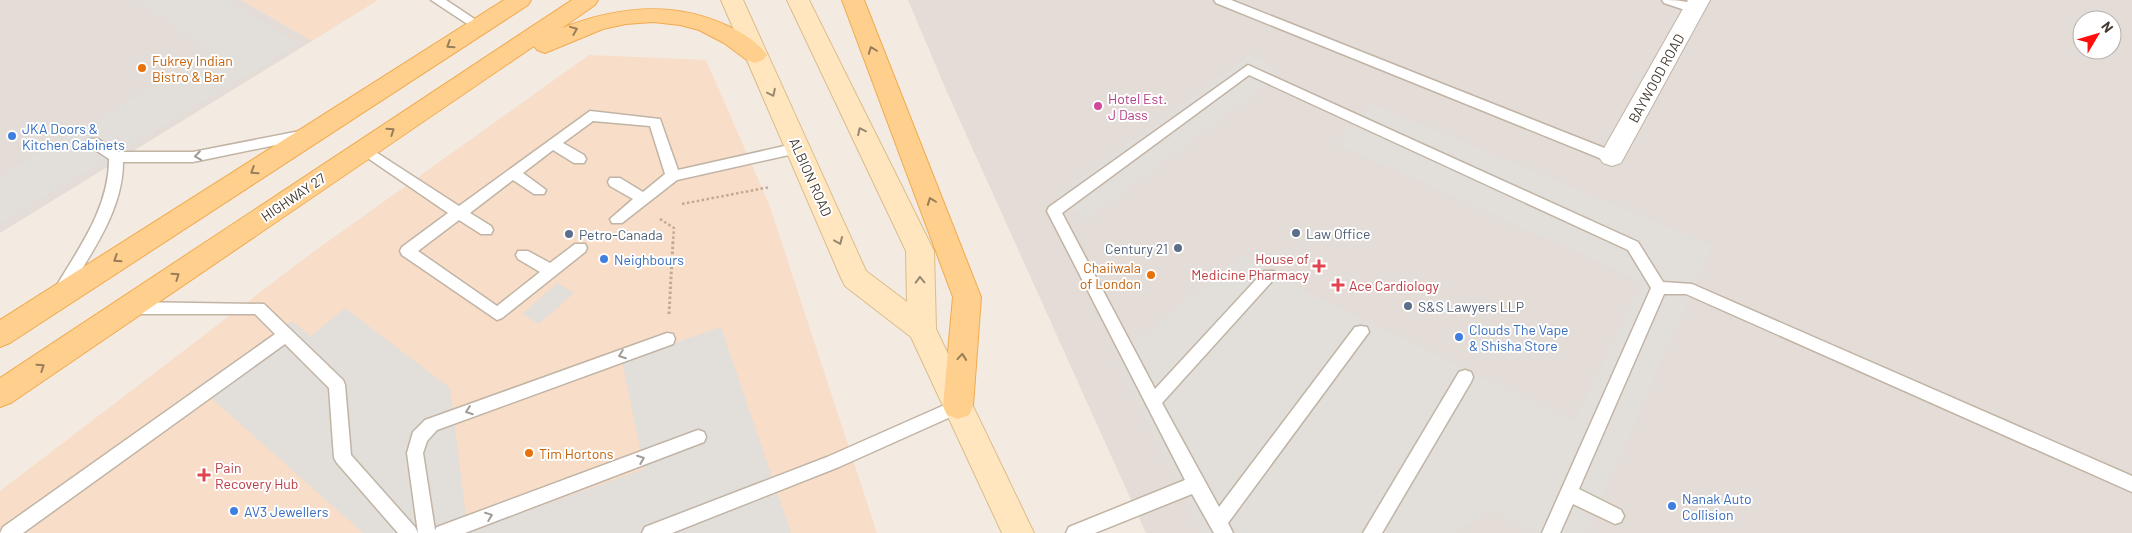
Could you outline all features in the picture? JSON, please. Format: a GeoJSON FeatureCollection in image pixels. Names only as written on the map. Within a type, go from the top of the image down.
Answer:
{"type":"FeatureCollection","features":[{"type":"Feature","properties":{"kind":"main road"},"geometry":{"type":"LineString","coordinates":[[0,335],[520,0]]}},
{"type":"Feature","properties":{"kind":"main road","name":"HIGHWAY 27"},"geometry":{"type":"LineString","coordinates":[[0,394],[587,0]]}},
{"type":"Feature","properties":{"kind":"main road","name":"ALBION ROAD"},"geometry":{"type":"LineString","coordinates":[[732,0],[855,278],[922,329]]}},
{"type":"Feature","properties":{"kind":"main road","name":"ALBION ROAD"},"geometry":{"type":"LineString","coordinates":[[798,0],[920,251],[922,329],[1018,533]]}},
{"type":"Feature","properties":{"kind":"main road"},"geometry":{"type":"LineString","coordinates":[[853,0],[967,297],[958,406]]}},
{"type":"Feature","properties":{"kind":"main road"},"geometry":{"type":"LineString","coordinates":[[482,70],[522,58],[561,36],[592,23],[621,16],[650,13],[673,15],[706,24],[731,36],[756,56]]}},
{"type":"Feature","properties":{"kind":"street","name":"BAYWOOD ROAD"},"geometry":{"type":"LineString","coordinates":[[1612,157],[1697,4]]}},
{"type":"Feature","properties":{"kind":"lane"},"geometry":{"type":"LineString","coordinates":[[437,0],[479,26]]}},
{"type":"Feature","properties":{"kind":"lane"},"geometry":{"type":"LineString","coordinates":[[1220,0],[1612,157]]}},
{"type":"Feature","properties":{"kind":"lane"},"geometry":{"type":"LineString","coordinates":[[1668,0],[1697,4]]}},
{"type":"Feature","properties":{"kind":"lane"},"geometry":{"type":"LineString","coordinates":[[1361,332],[1221,527],[1196,484],[1054,211],[1248,69],[1633,246],[1659,288]]}},
{"type":"Feature","properties":{"kind":"lane"},"geometry":{"type":"LineString","coordinates":[[580,248],[497,314],[407,251],[590,116],[655,122],[673,176]]}},
{"type":"Feature","properties":{"kind":"lane"},"geometry":{"type":"LineString","coordinates":[[93,142],[116,157],[193,157],[314,133]]}},
{"type":"Feature","properties":{"kind":"lane"},"geometry":{"type":"LineString","coordinates":[[553,144],[579,160]]}},
{"type":"Feature","properties":{"kind":"lane"},"geometry":{"type":"LineString","coordinates":[[617,219],[673,176],[798,148]]}},
{"type":"Feature","properties":{"kind":"lane"},"geometry":{"type":"LineString","coordinates":[[363,150],[486,230]]}},
{"type":"Feature","properties":{"kind":"lane"},"geometry":{"type":"LineString","coordinates":[[56,299],[106,213],[116,177],[116,157]]}},
{"type":"Feature","properties":{"kind":"lane"},"geometry":{"type":"LineString","coordinates":[[513,173],[539,190]]}},
{"type":"Feature","properties":{"kind":"lane"},"geometry":{"type":"LineString","coordinates":[[616,182],[644,199]]}},
{"type":"Feature","properties":{"kind":"lane"},"geometry":{"type":"LineString","coordinates":[[523,255],[551,271]]}},
{"type":"Feature","properties":{"kind":"lane"},"geometry":{"type":"LineString","coordinates":[[1154,402],[1269,275]]}},
{"type":"Feature","properties":{"kind":"lane"},"geometry":{"type":"LineString","coordinates":[[1659,288],[1687,288],[2132,484]]}},
{"type":"Feature","properties":{"kind":"lane"},"geometry":{"type":"LineString","coordinates":[[1551,533],[1659,288]]}},
{"type":"Feature","properties":{"kind":"lane"},"geometry":{"type":"LineString","coordinates":[[128,308],[260,308],[337,385],[342,458],[409,533]]}},
{"type":"Feature","properties":{"kind":"lane"},"geometry":{"type":"LineString","coordinates":[[9,533],[286,335]]}},
{"type":"Feature","properties":{"kind":"lane"},"geometry":{"type":"LineString","coordinates":[[427,533],[415,453],[419,437],[431,426],[667,338]]}},
{"type":"Feature","properties":{"kind":"lane"},"geometry":{"type":"LineString","coordinates":[[1372,533],[1465,377]]}},
{"type":"Feature","properties":{"kind":"lane"},"geometry":{"type":"LineString","coordinates":[[651,533],[833,462],[958,406]]}},
{"type":"Feature","properties":{"kind":"lane"},"geometry":{"type":"LineString","coordinates":[[443,533],[698,437]]}},
{"type":"Feature","properties":{"kind":"lane"},"geometry":{"type":"LineString","coordinates":[[1074,533],[1196,484]]}},
{"type":"Feature","properties":{"kind":"lane"},"geometry":{"type":"LineString","coordinates":[[1569,493],[1615,516]]}},
{"type":"Feature","properties":{"kind":"path"},"geometry":{"type":"LineString","coordinates":[[676,206],[770,188]]}},
{"type":"Feature","properties":{"kind":"path"},"geometry":{"type":"LineString","coordinates":[[655,215],[674,228],[667,338]]}},
{"type":"Feature","properties":{"kind":"shaded area"},"geometry":{"type":"Polygon","coordinates":[[[0,0],[241,0],[312,41],[0,233],[0,0]]]}},
{"type":"Feature","properties":{"kind":"shaded area"},"geometry":{"type":"Polygon","coordinates":[[[136,0],[228,0],[298,44],[0,223],[0,176],[214,51],[136,0]]]}},
{"type":"Feature","properties":{"kind":"shaded area"},"geometry":{"type":"Polygon","coordinates":[[[241,0],[378,0],[312,41],[241,0]]]}},
{"type":"Feature","properties":{"kind":"shaded area"},"geometry":{"type":"Polygon","coordinates":[[[908,0],[2132,0],[2132,533],[1146,533],[947,92],[908,0]]]}},
{"type":"Feature","properties":{"kind":"shaded area"},"geometry":{"type":"Polygon","coordinates":[[[1251,54],[1282,73],[1086,220],[1055,196],[1251,54]]]}},
{"type":"Feature","properties":{"kind":"shaded area"},"geometry":{"type":"Polygon","coordinates":[[[589,55],[706,60],[769,204],[877,533],[0,533],[0,491],[305,258],[589,55]]]}},
{"type":"Feature","properties":{"kind":"shaded area"},"geometry":{"type":"Polygon","coordinates":[[[1369,103],[1712,245],[1586,533],[1535,533],[1494,509],[1457,530],[1456,533],[1202,533],[1115,359],[1243,254],[1308,293],[1574,422],[1643,282],[1337,144],[1369,103]]]}},
{"type":"Feature","properties":{"kind":"shaded area"},"geometry":{"type":"Polygon","coordinates":[[[557,283],[574,293],[539,324],[522,314],[557,283]]]}},
{"type":"Feature","properties":{"kind":"shaded area"},"geometry":{"type":"Polygon","coordinates":[[[345,308],[450,388],[468,532],[644,469],[622,361],[721,327],[791,533],[363,533],[198,386],[292,321],[311,336],[345,308]]]}},
{"type":"Feature","properties":{"kind":"place","name":"Fukrey Indian Bistro & Bar"},"geometry":{"type":"Point","coordinates":[142,68]}},
{"type":"Feature","properties":{"kind":"place","name":"Hotel Est. J Dass"},"geometry":{"type":"Point","coordinates":[1098,106]}},
{"type":"Feature","properties":{"kind":"place","name":"JKA Doors & Kitchen Cabinets"},"geometry":{"type":"Point","coordinates":[12,136]}},
{"type":"Feature","properties":{"kind":"place","name":"Law Office"},"geometry":{"type":"Point","coordinates":[1296,233]}},
{"type":"Feature","properties":{"kind":"place","name":"Petro-Canada"},"geometry":{"type":"Point","coordinates":[569,234]}},
{"type":"Feature","properties":{"kind":"place","name":"Century 21"},"geometry":{"type":"Point","coordinates":[1178,248]}},
{"type":"Feature","properties":{"kind":"place","name":"Neighbours"},"geometry":{"type":"Point","coordinates":[604,259]}},
{"type":"Feature","properties":{"kind":"place","name":"House of Medicine Pharmacy"},"geometry":{"type":"Point","coordinates":[1319,266]}},
{"type":"Feature","properties":{"kind":"place","name":"Chaiiwala of London"},"geometry":{"type":"Point","coordinates":[1151,275]}},
{"type":"Feature","properties":{"kind":"place","name":"Ace Cardiology"},"geometry":{"type":"Point","coordinates":[1338,285]}},
{"type":"Feature","properties":{"kind":"place","name":"S&S Lawyers LLP"},"geometry":{"type":"Point","coordinates":[1408,306]}},
{"type":"Feature","properties":{"kind":"place","name":"Clouds The Vape & Shisha Store"},"geometry":{"type":"Point","coordinates":[1459,337]}},
{"type":"Feature","properties":{"kind":"place","name":"Tim Hortons"},"geometry":{"type":"Point","coordinates":[529,453]}},
{"type":"Feature","properties":{"kind":"place","name":"Pain Recovery Hub"},"geometry":{"type":"Point","coordinates":[204,475]}},
{"type":"Feature","properties":{"kind":"place","name":"Nanak Auto Collision"},"geometry":{"type":"Point","coordinates":[1672,506]}},
{"type":"Feature","properties":{"kind":"place","name":"AV3 Jewellers"},"geometry":{"type":"Point","coordinates":[234,511]}}]}
